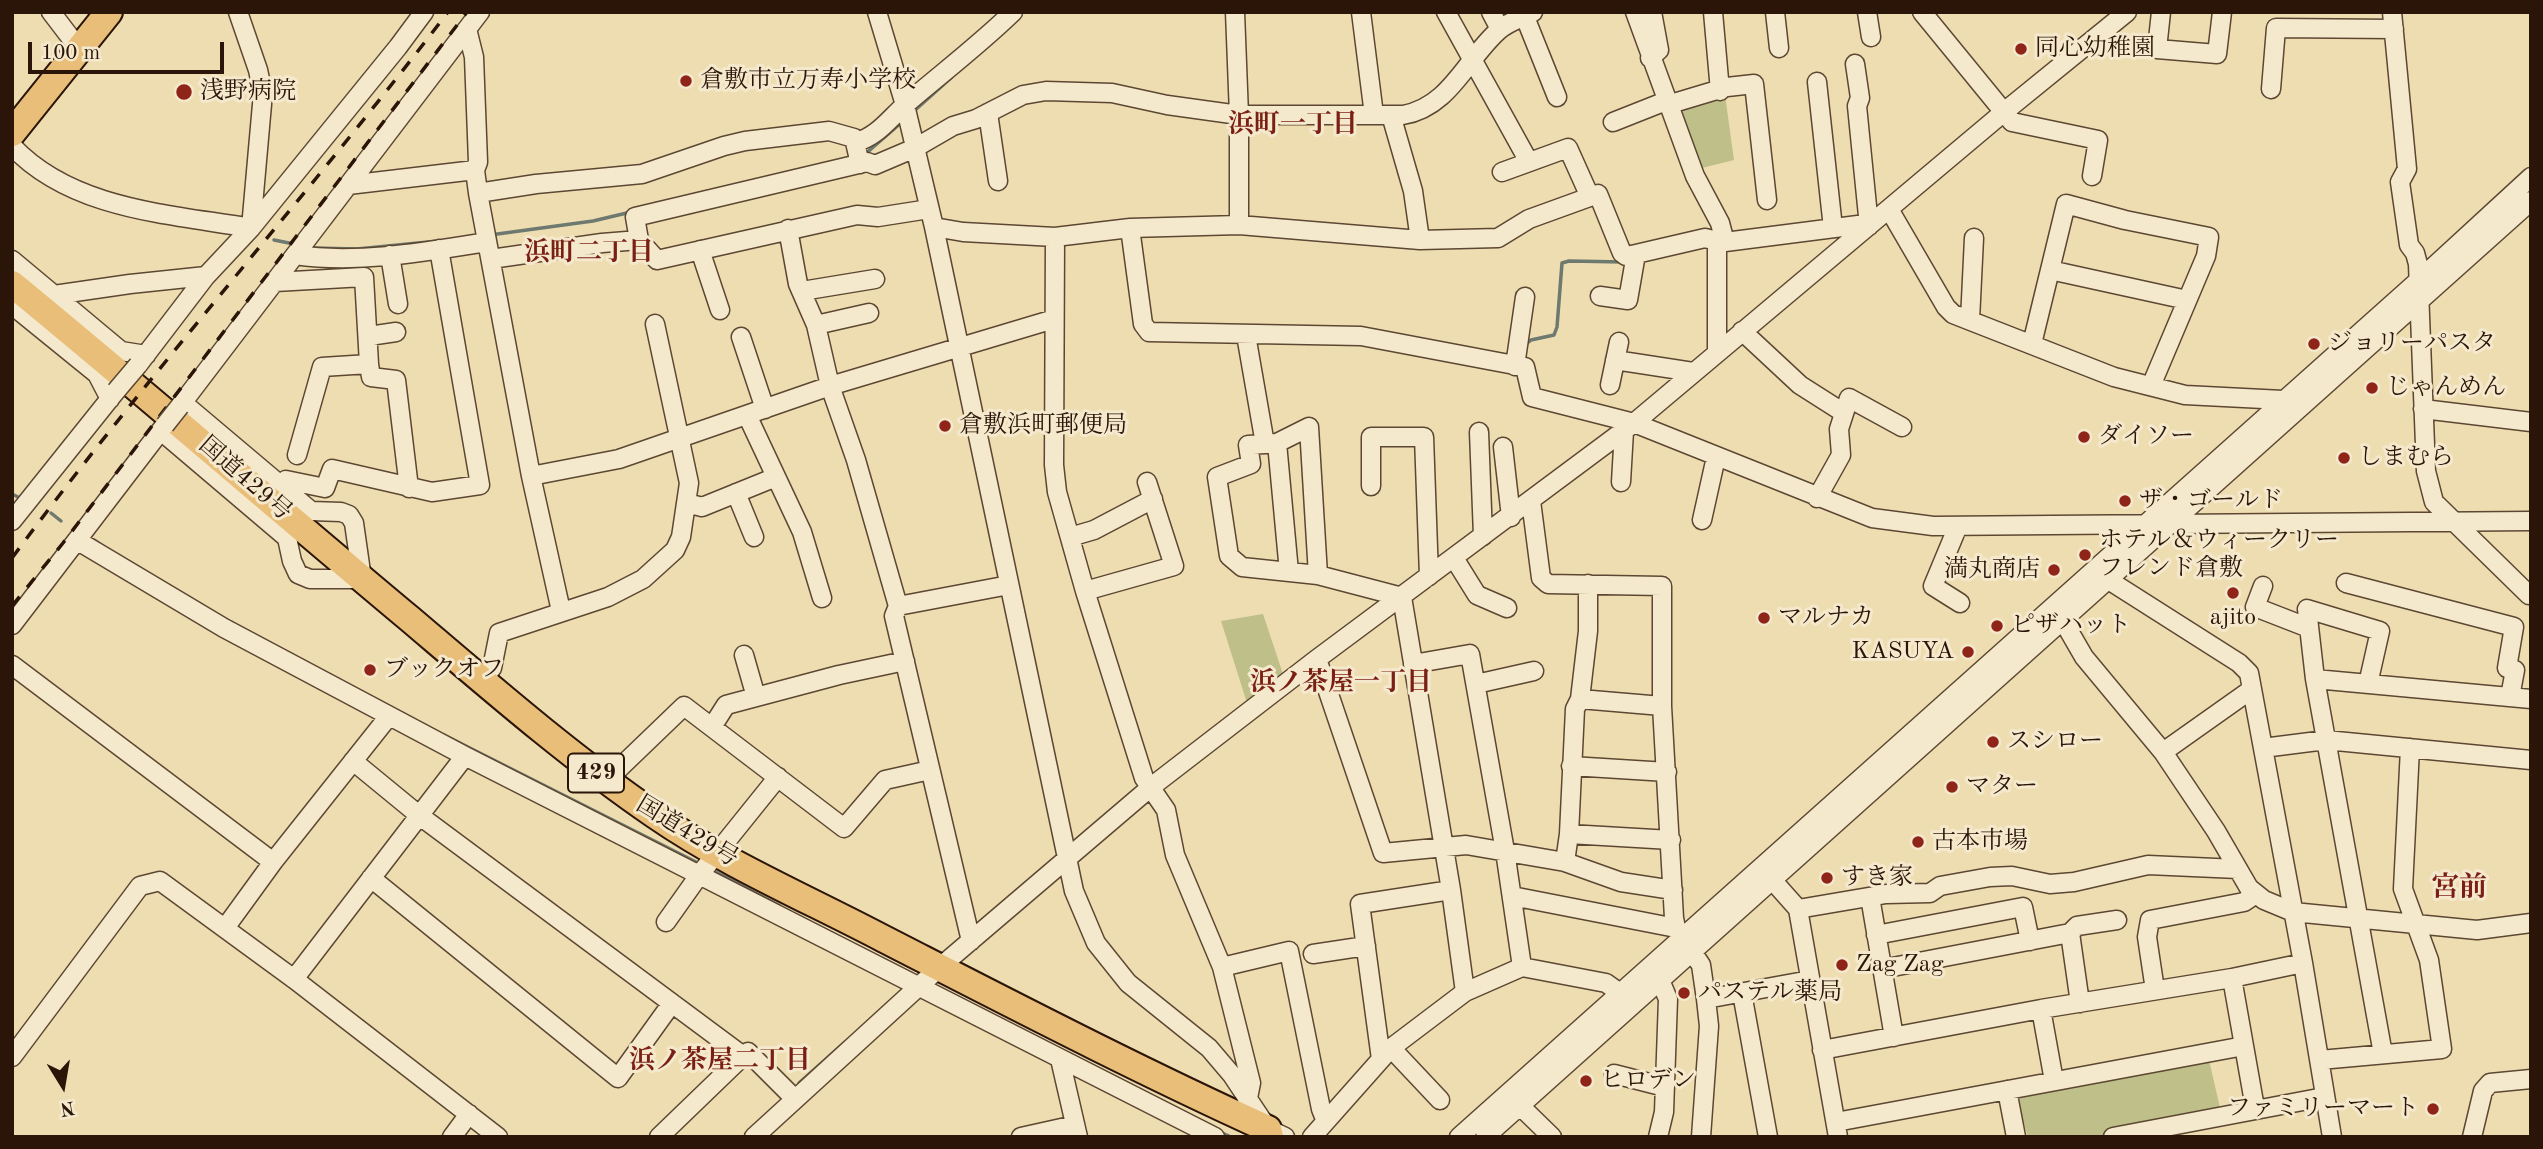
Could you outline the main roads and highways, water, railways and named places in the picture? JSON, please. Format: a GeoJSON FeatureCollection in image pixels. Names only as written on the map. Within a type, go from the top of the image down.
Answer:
{"type":"FeatureCollection","features":[{"type":"Feature","properties":{"kind":"highway"},"geometry":{"type":"LineString","coordinates":[[12,133],[109,12]]}},
{"type":"Feature","properties":{"kind":"highway","name":"国道429号"},"geometry":{"type":"LineString","coordinates":[[12,284],[572,756],[659,818],[707,865],[927,980],[1242,1107],[1274,1134]]}},
{"type":"Feature","properties":{"kind":"waterway"},"geometry":{"type":"LineString","coordinates":[[913,112],[952,77]]}},
{"type":"Feature","properties":{"kind":"waterway"},"geometry":{"type":"LineString","coordinates":[[863,156],[902,122]]}},
{"type":"Feature","properties":{"kind":"waterway"},"geometry":{"type":"LineString","coordinates":[[490,235],[593,221],[631,212]]}},
{"type":"Feature","properties":{"kind":"waterway"},"geometry":{"type":"LineString","coordinates":[[274,240],[294,244]]}},
{"type":"Feature","properties":{"kind":"waterway"},"geometry":{"type":"LineString","coordinates":[[314,248],[357,249],[438,241]]}},
{"type":"Feature","properties":{"kind":"waterway"},"geometry":{"type":"LineString","coordinates":[[1525,345],[1531,340],[1554,335],[1562,263],[1624,262]]}},
{"type":"Feature","properties":{"kind":"waterway"},"geometry":{"type":"LineString","coordinates":[[12,494],[22,499]]}},
{"type":"Feature","properties":{"kind":"waterway"},"geometry":{"type":"LineString","coordinates":[[51,513],[61,521]]}},
{"type":"Feature","properties":{"kind":"waterway"},"geometry":{"type":"LineString","coordinates":[[94,540],[101,545]]}},
{"type":"Feature","properties":{"kind":"waterway"},"geometry":{"type":"LineString","coordinates":[[444,735],[700,864]]}},
{"type":"Feature","properties":{"kind":"waterway"},"geometry":{"type":"LineString","coordinates":[[710,869],[780,906]]}},
{"type":"Feature","properties":{"kind":"waterway"},"geometry":{"type":"LineString","coordinates":[[799,1083],[845,1042]]}},
{"type":"Feature","properties":{"kind":"waterway"},"geometry":{"type":"LineString","coordinates":[[1220,1132],[1231,1137]]}},
{"type":"Feature","properties":{"kind":"railway"},"geometry":{"type":"LineString","coordinates":[[12,558],[119,419],[340,149],[448,12]]}},
{"type":"Feature","properties":{"kind":"railway"},"geometry":{"type":"LineString","coordinates":[[12,606],[63,543],[467,12]]}},
{"type":"Feature","properties":{"kind":"place","name":"同心幼稚園"},"geometry":{"type":"Point","coordinates":[2021,49]}},
{"type":"Feature","properties":{"kind":"place","name":"倉敷市立万寿小学校"},"geometry":{"type":"Point","coordinates":[686,81]}},
{"type":"Feature","properties":{"kind":"place","name":"浅野病院"},"geometry":{"type":"Point","coordinates":[184,92]}},
{"type":"Feature","properties":{"kind":"place","name":"ジョリーパスタ"},"geometry":{"type":"Point","coordinates":[2314,344]}},
{"type":"Feature","properties":{"kind":"place","name":"じゃんめん"},"geometry":{"type":"Point","coordinates":[2372,388]}},
{"type":"Feature","properties":{"kind":"place","name":"倉敷浜町郵便局"},"geometry":{"type":"Point","coordinates":[945,426]}},
{"type":"Feature","properties":{"kind":"place","name":"ダイソー"},"geometry":{"type":"Point","coordinates":[2084,437]}},
{"type":"Feature","properties":{"kind":"place","name":"しまむら"},"geometry":{"type":"Point","coordinates":[2344,458]}},
{"type":"Feature","properties":{"kind":"place","name":"ザ・ゴールド"},"geometry":{"type":"Point","coordinates":[2125,501]}},
{"type":"Feature","properties":{"kind":"place","name":"ホテル＆ウィークリー フレンド倉敷"},"geometry":{"type":"Point","coordinates":[2085,555]}},
{"type":"Feature","properties":{"kind":"place","name":"満丸商店"},"geometry":{"type":"Point","coordinates":[2054,570]}},
{"type":"Feature","properties":{"kind":"place","name":"ajito"},"geometry":{"type":"Point","coordinates":[2233,593]}},
{"type":"Feature","properties":{"kind":"place","name":"マルナカ"},"geometry":{"type":"Point","coordinates":[1764,618]}},
{"type":"Feature","properties":{"kind":"place","name":"ピザハット"},"geometry":{"type":"Point","coordinates":[1997,626]}},
{"type":"Feature","properties":{"kind":"place","name":"KASUYA"},"geometry":{"type":"Point","coordinates":[1968,652]}},
{"type":"Feature","properties":{"kind":"place","name":"ブックオフ"},"geometry":{"type":"Point","coordinates":[370,670]}},
{"type":"Feature","properties":{"kind":"place","name":"スシロー"},"geometry":{"type":"Point","coordinates":[1993,742]}},
{"type":"Feature","properties":{"kind":"place","name":"マター"},"geometry":{"type":"Point","coordinates":[1952,787]}},
{"type":"Feature","properties":{"kind":"place","name":"古本市場"},"geometry":{"type":"Point","coordinates":[1918,842]}},
{"type":"Feature","properties":{"kind":"place","name":"すき家"},"geometry":{"type":"Point","coordinates":[1827,878]}},
{"type":"Feature","properties":{"kind":"place","name":"Zag Zag"},"geometry":{"type":"Point","coordinates":[1842,965]}},
{"type":"Feature","properties":{"kind":"place","name":"パステル薬局"},"geometry":{"type":"Point","coordinates":[1684,993]}},
{"type":"Feature","properties":{"kind":"place","name":"ヒロデン"},"geometry":{"type":"Point","coordinates":[1586,1081]}},
{"type":"Feature","properties":{"kind":"place","name":"ファミリーマート"},"geometry":{"type":"Point","coordinates":[2433,1109]}},
{"type":"Feature","properties":{"kind":"district","name":"浜町一丁目"},"geometry":{"type":"Point","coordinates":[1293,125]}},
{"type":"Feature","properties":{"kind":"district","name":"浜町二丁目"},"geometry":{"type":"Point","coordinates":[589,253]}},
{"type":"Feature","properties":{"kind":"district","name":"浜ノ茶屋一丁目"},"geometry":{"type":"Point","coordinates":[1341,683]}},
{"type":"Feature","properties":{"kind":"district","name":"宮前"},"geometry":{"type":"Point","coordinates":[2459,889]}},
{"type":"Feature","properties":{"kind":"district","name":"浜ノ茶屋二丁目"},"geometry":{"type":"Point","coordinates":[720,1061]}}]}
